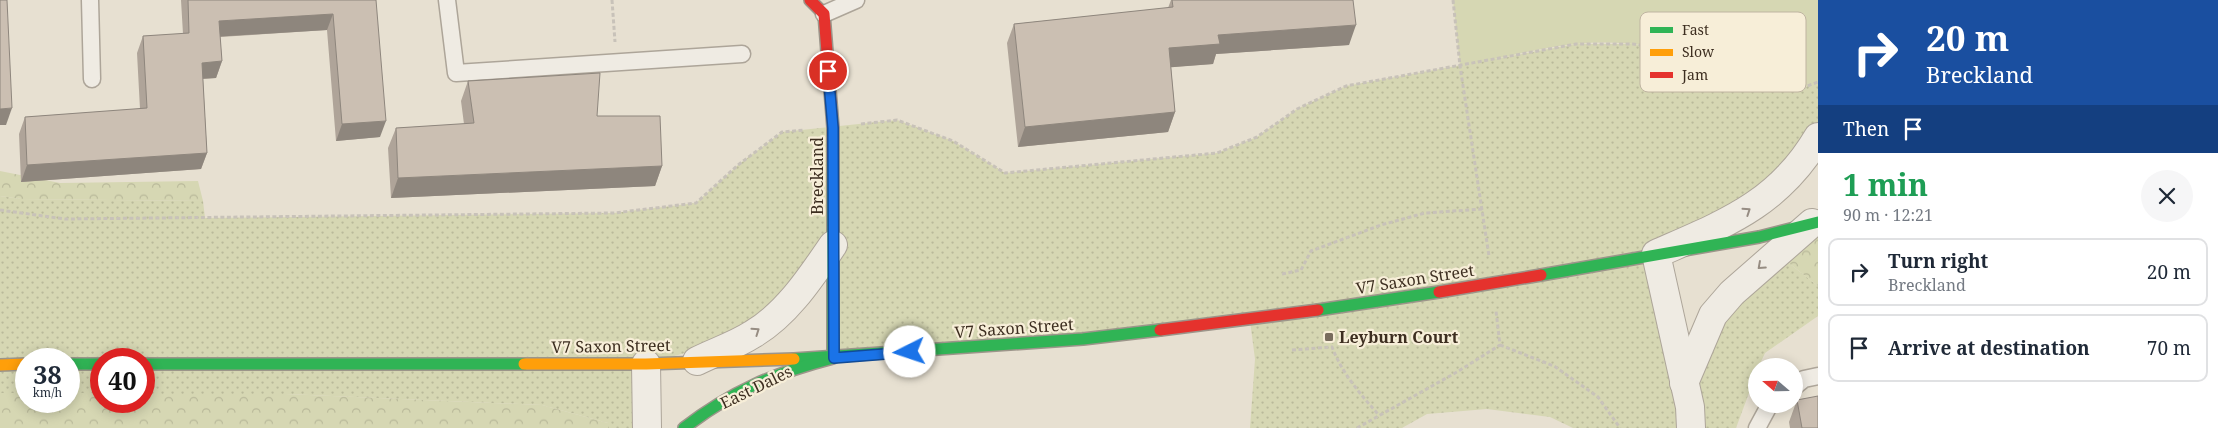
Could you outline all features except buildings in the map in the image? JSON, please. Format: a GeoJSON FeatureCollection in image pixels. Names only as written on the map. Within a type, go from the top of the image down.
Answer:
{"type":"FeatureCollection","features":[{"type":"Feature","properties":{"kind":"street"},"geometry":{"type":"LineString","coordinates":[[810,0],[824,14]]}},
{"type":"Feature","properties":{"kind":"street","name":"Breckland"},"geometry":{"type":"LineString","coordinates":[[824,14],[833,128],[834,358]]}},
{"type":"Feature","properties":{"kind":"street"},"geometry":{"type":"LineString","coordinates":[[1691,428],[1690,407],[1656,254],[1734,219],[1777,190],[1818,137]]}},
{"type":"Feature","properties":{"kind":"street"},"geometry":{"type":"LineString","coordinates":[[1684,383],[1713,315],[1732,293],[1815,223]]}},
{"type":"Feature","properties":{"kind":"street","name":"V7 Saxon Street"},"geometry":{"type":"LineString","coordinates":[[155,364],[646,364],[834,358],[1102,337],[1250,320],[1439,292],[1759,237],[1815,223]]}},
{"type":"Feature","properties":{"kind":"street"},"geometry":{"type":"LineString","coordinates":[[697,361],[754,334],[780,313],[807,283],[834,245]]}},
{"type":"Feature","properties":{"kind":"street","name":"East Dales"},"geometry":{"type":"LineString","coordinates":[[684,428],[695,419],[740,393],[786,370],[834,358]]}},
{"type":"Feature","properties":{"kind":"street"},"geometry":{"type":"LineString","coordinates":[[0,365],[15,364]]}},
{"type":"Feature","properties":{"kind":"street"},"geometry":{"type":"LineString","coordinates":[[646,364],[647,428]]}},
{"type":"Feature","properties":{"kind":"lane"},"geometry":{"type":"LineString","coordinates":[[90,0],[92,79]]}},
{"type":"Feature","properties":{"kind":"lane"},"geometry":{"type":"LineString","coordinates":[[447,0],[456,73],[742,54]]}},
{"type":"Feature","properties":{"kind":"lane"},"geometry":{"type":"LineString","coordinates":[[824,14],[856,0]]}},
{"type":"Feature","properties":{"kind":"lane"},"geometry":{"type":"LineString","coordinates":[[1803,380],[1818,376]]}},
{"type":"Feature","properties":{"kind":"lane"},"geometry":{"type":"LineString","coordinates":[[1757,428],[1765,413]]}},
{"type":"Feature","properties":{"kind":"path"},"geometry":{"type":"LineString","coordinates":[[612,0],[616,62]]}},
{"type":"Feature","properties":{"kind":"path"},"geometry":{"type":"LineString","coordinates":[[1453,0],[1460,66]]}},
{"type":"Feature","properties":{"kind":"path"},"geometry":{"type":"LineString","coordinates":[[0,210],[65,219],[614,213],[696,203],[738,165],[782,132],[897,120],[953,140],[1005,173],[1208,154],[1217,153],[1257,138],[1297,109],[1346,86],[1576,44],[1640,45]]}},
{"type":"Feature","properties":{"kind":"path"},"geometry":{"type":"LineString","coordinates":[[1806,86],[1818,82]]}},
{"type":"Feature","properties":{"kind":"path"},"geometry":{"type":"LineString","coordinates":[[1282,274],[1301,270],[1311,251],[1381,225],[1425,213],[1482,209]]}},
{"type":"Feature","properties":{"kind":"path"},"geometry":{"type":"LineString","coordinates":[[1500,345],[1554,366],[1598,396],[1620,428]]}},
{"type":"Feature","properties":{"kind":"path"},"geometry":{"type":"LineString","coordinates":[[1292,350],[1332,347],[1337,359],[1356,389],[1378,414]]}},
{"type":"Feature","properties":{"kind":"green space"},"geometry":{"type":"Polygon","coordinates":[[[1453,0],[1818,0],[1818,82],[1806,86],[1806,12],[1640,12],[1640,45],[1576,44],[1460,66],[1453,0]]]}},
{"type":"Feature","properties":{"kind":"green space"},"geometry":{"type":"Polygon","coordinates":[[[1576,44],[1640,45],[1640,92],[1806,92],[1806,86],[1818,82],[1818,137],[1777,190],[1656,255],[1679,355],[1705,336],[1776,253],[1818,286],[1818,316],[1765,353],[1763,358],[1748,358],[1748,396],[1736,428],[1573,428],[1550,417],[1487,409],[1427,414],[1402,428],[1250,428],[1255,359],[1250,321],[833,358],[833,246],[753,334],[646,364],[633,428],[608,428],[608,423],[542,405],[286,394],[155,394],[155,348],[90,348],[90,393],[80,393],[80,348],[15,348],[15,393],[0,393],[0,196],[21,199],[203,201],[205,218],[614,213],[696,203],[738,165],[782,132],[897,120],[953,141],[1005,173],[1217,153],[1257,137],[1297,109],[1346,86],[1576,44]]]}},
{"type":"Feature","properties":{"kind":"green space"},"geometry":{"type":"Polygon","coordinates":[[[0,171],[60,183],[198,181],[203,201],[21,199],[0,196],[0,171]]]}},
{"type":"Feature","properties":{"kind":"green space"},"geometry":{"type":"Polygon","coordinates":[[[1818,222],[1818,286],[1776,253],[1818,222]]]}},
{"type":"Feature","properties":{"kind":"green space"},"geometry":{"type":"Polygon","coordinates":[[[0,393],[15,393],[15,413],[80,413],[80,393],[90,393],[90,413],[155,413],[155,394],[286,394],[542,405],[608,423],[608,428],[0,428],[0,393]]]}},
{"type":"Feature","properties":{"kind":"traffic: fast"},"geometry":{"type":"LineString","coordinates":[[684,428],[719,404],[755,385],[792,370],[833,358],[833,160]]}},
{"type":"Feature","properties":{"kind":"traffic: fast"},"geometry":{"type":"LineString","coordinates":[[1541,275],[1759,237],[1818,222]]}},
{"type":"Feature","properties":{"kind":"traffic: fast"},"geometry":{"type":"LineString","coordinates":[[1318,310],[1439,292]]}},
{"type":"Feature","properties":{"kind":"traffic: fast"},"geometry":{"type":"LineString","coordinates":[[794,359],[1083,339],[1160,330]]}},
{"type":"Feature","properties":{"kind":"traffic: fast"},"geometry":{"type":"LineString","coordinates":[[80,364],[90,364]]}},
{"type":"Feature","properties":{"kind":"traffic: fast"},"geometry":{"type":"LineString","coordinates":[[155,364],[524,364]]}},
{"type":"Feature","properties":{"kind":"traffic: slow"},"geometry":{"type":"LineString","coordinates":[[524,364],[646,364],[794,359]]}},
{"type":"Feature","properties":{"kind":"traffic: slow"},"geometry":{"type":"LineString","coordinates":[[0,365],[15,364]]}},
{"type":"Feature","properties":{"kind":"traffic: jam"},"geometry":{"type":"LineString","coordinates":[[810,0],[824,14],[833,128],[833,160]]}},
{"type":"Feature","properties":{"kind":"traffic: jam"},"geometry":{"type":"LineString","coordinates":[[1439,292],[1541,275]]}},
{"type":"Feature","properties":{"kind":"traffic: jam"},"geometry":{"type":"LineString","coordinates":[[1160,330],[1318,310]]}},
{"type":"Feature","properties":{"kind":"place","name":"Leyburn Court"},"geometry":{"type":"Point","coordinates":[1329,337]}},
{"type":"Feature","properties":{"kind":"route"},"geometry":{"type":"LineString","coordinates":[[828,71],[833,128],[834,358],[910,352]]}}]}
